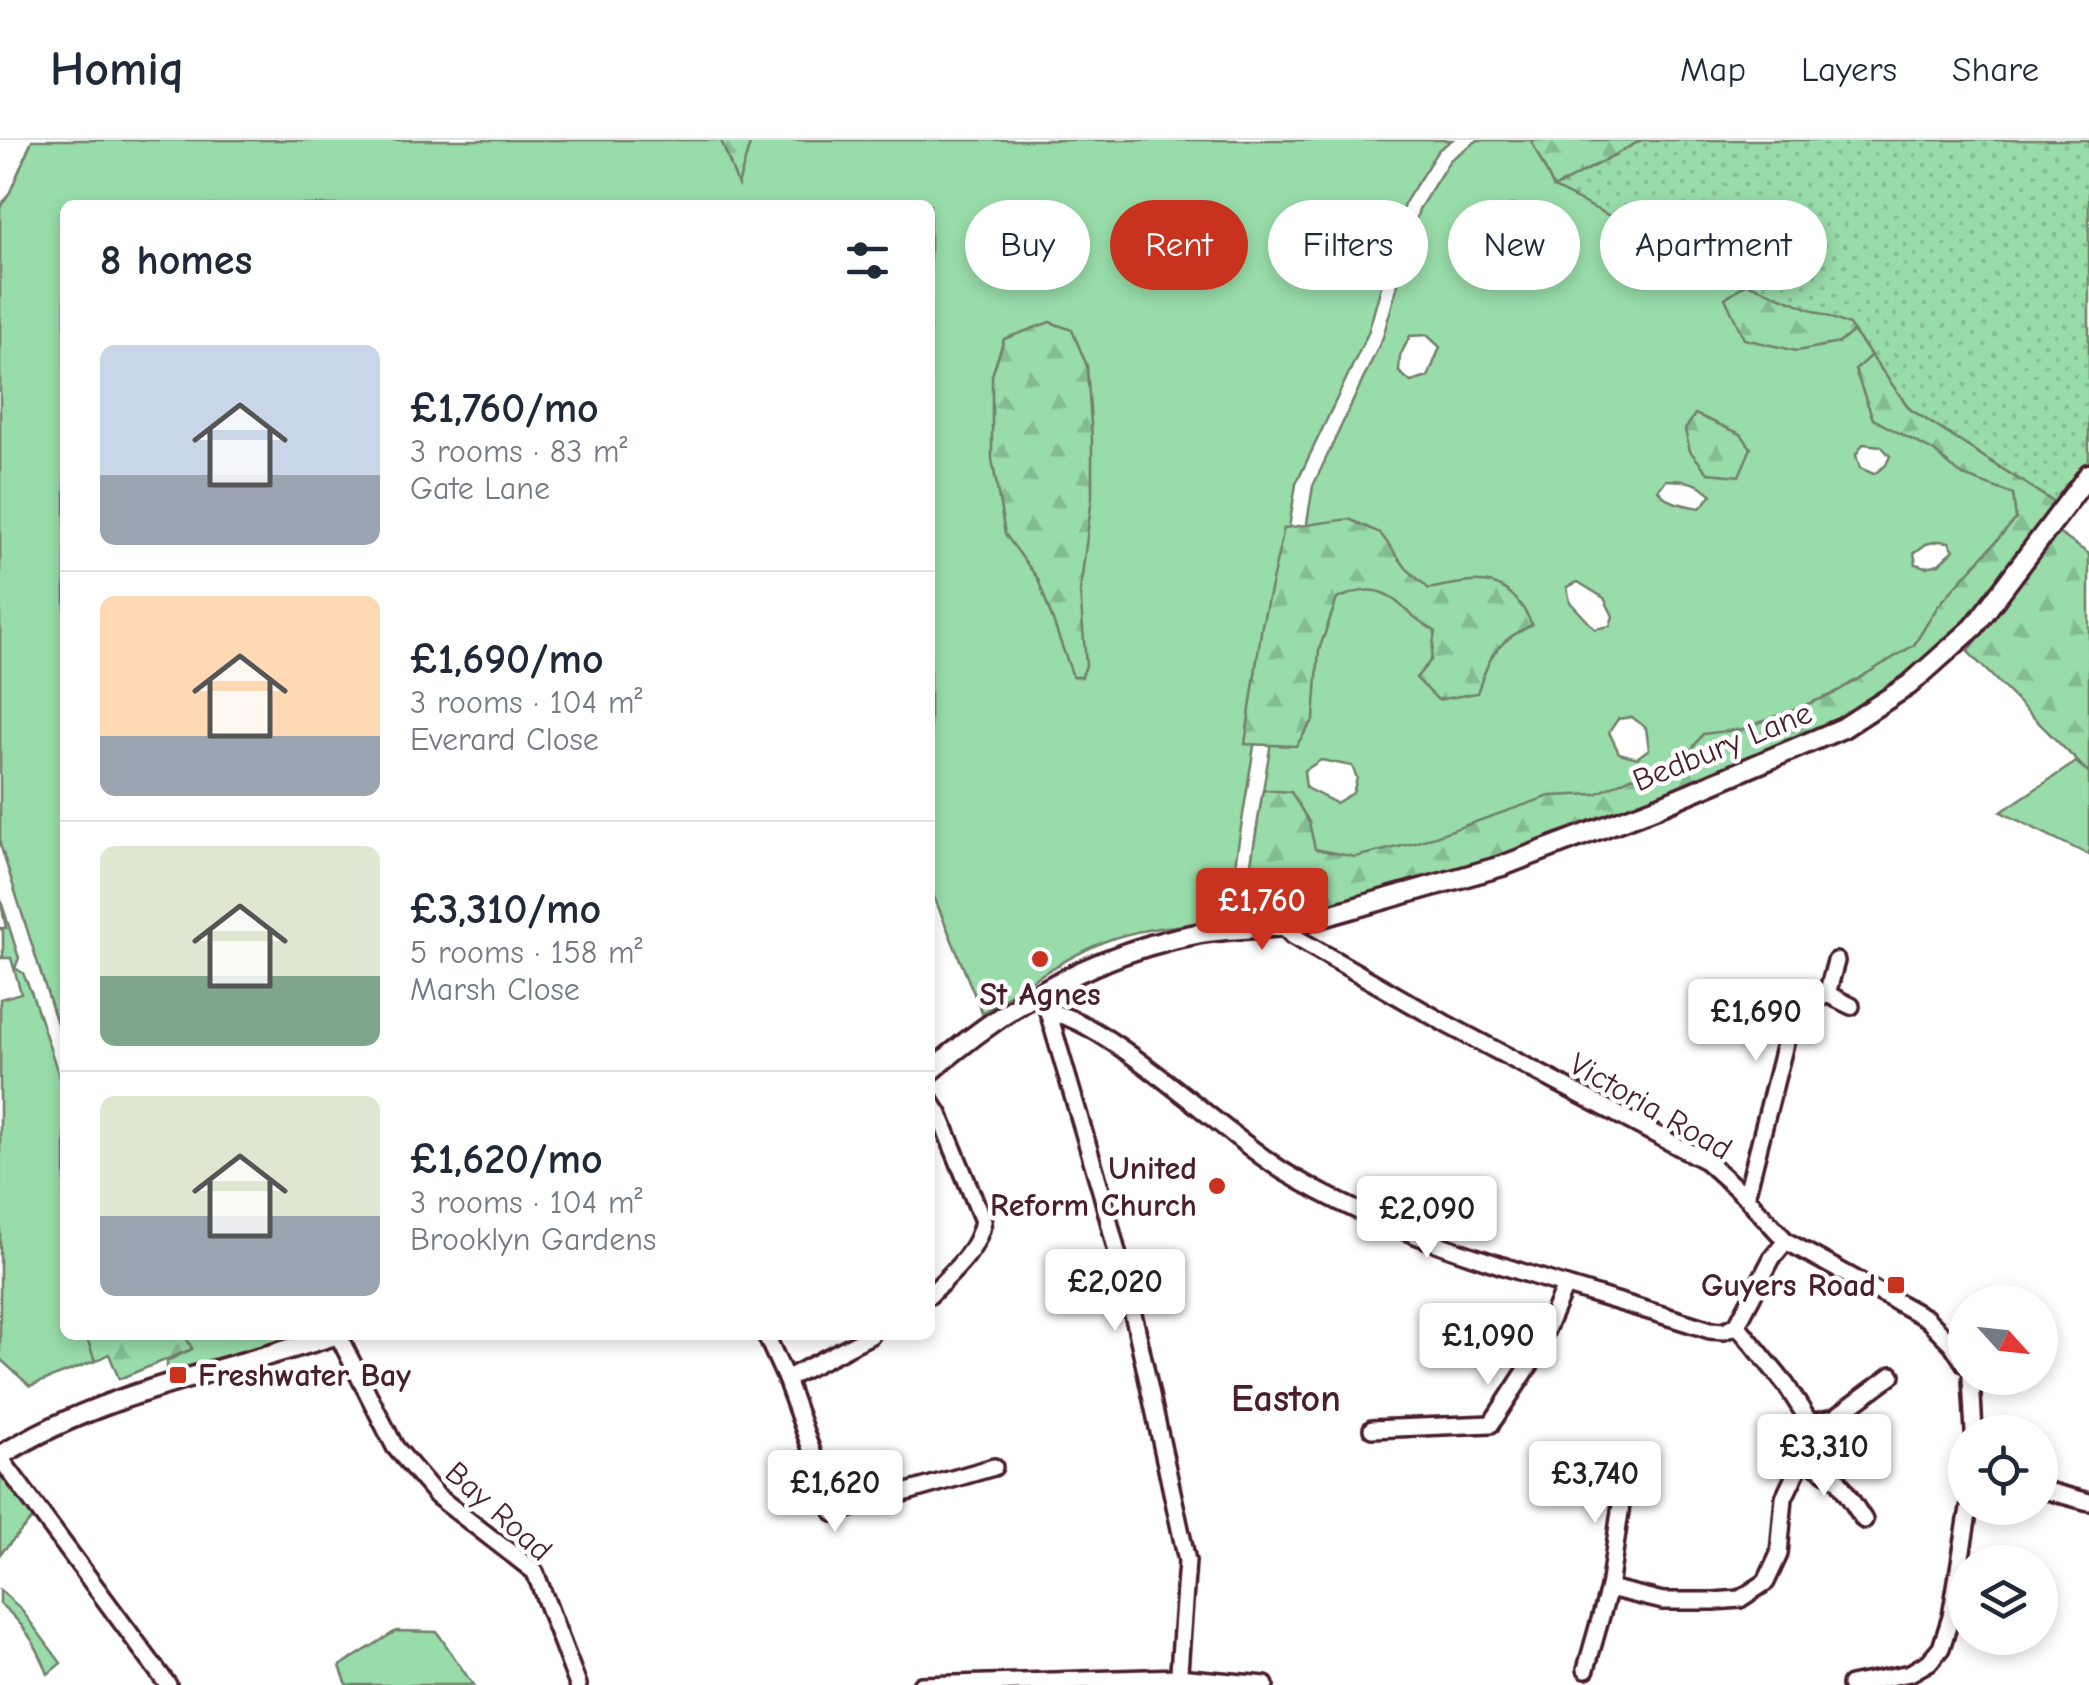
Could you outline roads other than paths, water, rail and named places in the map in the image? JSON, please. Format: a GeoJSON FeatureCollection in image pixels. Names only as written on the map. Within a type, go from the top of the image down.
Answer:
{"type":"FeatureCollection","features":[{"type":"Feature","properties":{"kind":"street","name":"Bedbury Lane"},"geometry":{"type":"LineString","coordinates":[[935,1068],[1038,991],[1082,968],[1204,932],[1284,926],[1502,866],[1657,807],[1844,728],[1910,685],[1974,627],[2089,474]]}},
{"type":"Feature","properties":{"kind":"street","name":"Victoria Road"},"geometry":{"type":"LineString","coordinates":[[1284,926],[1293,936],[1432,1016],[1706,1161],[1786,1241],[1926,1318],[1948,1340]]}},
{"type":"Feature","properties":{"kind":"street"},"geometry":{"type":"LineString","coordinates":[[1746,1197],[1792,1016],[1827,994],[1836,960]]}},
{"type":"Feature","properties":{"kind":"street"},"geometry":{"type":"LineString","coordinates":[[1038,991],[1049,1012],[1136,1326],[1187,1561],[1178,1681]]}},
{"type":"Feature","properties":{"kind":"street"},"geometry":{"type":"LineString","coordinates":[[1827,994],[1851,1006]]}},
{"type":"Feature","properties":{"kind":"street"},"geometry":{"type":"LineString","coordinates":[[1049,1012],[1078,1021],[1286,1174],[1374,1218],[1565,1286],[1724,1332],[1738,1325],[1772,1258],[1786,1241]]}},
{"type":"Feature","properties":{"kind":"street"},"geometry":{"type":"LineString","coordinates":[[935,1111],[983,1221],[980,1239],[970,1254],[935,1290]]}},
{"type":"Feature","properties":{"kind":"street"},"geometry":{"type":"LineString","coordinates":[[1372,1428],[1491,1424],[1533,1360],[1565,1286]]}},
{"type":"Feature","properties":{"kind":"street"},"geometry":{"type":"LineString","coordinates":[[1609,1588],[1664,1601],[1714,1602],[1740,1599],[1766,1582],[1779,1554],[1784,1498],[1803,1458],[1810,1423],[1786,1385],[1738,1325]]}},
{"type":"Feature","properties":{"kind":"street"},"geometry":{"type":"LineString","coordinates":[[168,1685],[0,1457],[30,1438],[115,1402],[320,1340]]}},
{"type":"Feature","properties":{"kind":"street","name":"Bay Road"},"geometry":{"type":"LineString","coordinates":[[339,1340],[395,1447],[436,1496],[535,1572],[578,1685]]}},
{"type":"Feature","properties":{"kind":"street"},"geometry":{"type":"LineString","coordinates":[[768,1340],[834,1513],[994,1467]]}},
{"type":"Feature","properties":{"kind":"street"},"geometry":{"type":"LineString","coordinates":[[786,1379],[861,1340]]}},
{"type":"Feature","properties":{"kind":"street"},"geometry":{"type":"LineString","coordinates":[[1810,1423],[1834,1418],[1892,1375]]}},
{"type":"Feature","properties":{"kind":"street"},"geometry":{"type":"LineString","coordinates":[[1803,1458],[1838,1480],[1864,1520]]}},
{"type":"Feature","properties":{"kind":"street"},"geometry":{"type":"LineString","coordinates":[[1586,1670],[1609,1588],[1626,1470]]}},
{"type":"Feature","properties":{"kind":"street"},"geometry":{"type":"LineString","coordinates":[[2058,1494],[2089,1502]]}},
{"type":"Feature","properties":{"kind":"street"},"geometry":{"type":"LineString","coordinates":[[1850,1685],[1910,1674],[1929,1662],[1941,1648],[1951,1617],[1966,1525]]}},
{"type":"Feature","properties":{"kind":"street"},"geometry":{"type":"LineString","coordinates":[[921,1685],[1178,1681],[1265,1685]]}},
{"type":"Feature","properties":{"kind":"place","name":"St Agnes"},"geometry":{"type":"Point","coordinates":[1040,959]}},
{"type":"Feature","properties":{"kind":"place","name":"United Reform Church"},"geometry":{"type":"Point","coordinates":[1217,1186]}},
{"type":"Feature","properties":{"kind":"place","name":"Guyers Road"},"geometry":{"type":"Point","coordinates":[1896,1285]}},
{"type":"Feature","properties":{"kind":"place","name":"Freshwater Bay"},"geometry":{"type":"Point","coordinates":[178,1375]}},
{"type":"Feature","properties":{"kind":"district","name":"Easton"},"geometry":{"type":"Point","coordinates":[1286,1398]}}]}
